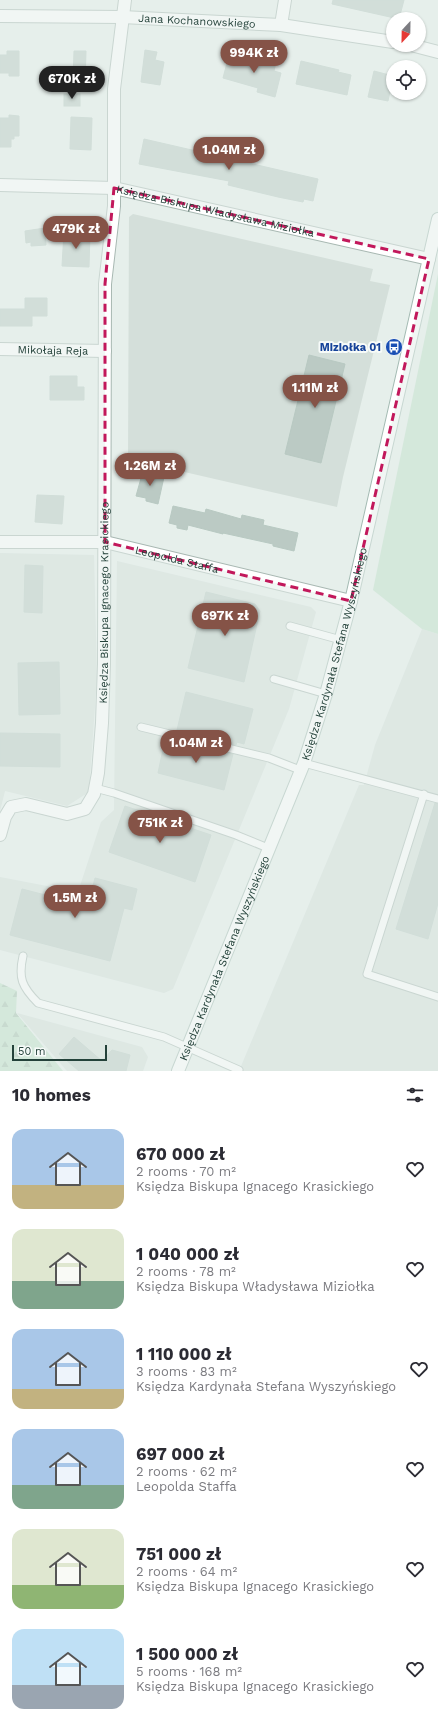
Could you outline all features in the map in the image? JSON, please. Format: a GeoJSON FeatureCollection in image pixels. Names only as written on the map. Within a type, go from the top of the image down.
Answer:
{"type":"FeatureCollection","features":[{"type":"Feature","properties":{"kind":"street","name":"Księdza Biskupa Ignacego Krasickiego"},"geometry":{"type":"LineString","coordinates":[[0,835],[5,816],[11,807],[26,804],[67,814],[85,809],[94,794],[95,788],[102,723],[105,542],[105,284],[114,206],[114,89],[125,0]]}},
{"type":"Feature","properties":{"kind":"street"},"geometry":{"type":"LineString","coordinates":[[281,25],[285,0]]}},
{"type":"Feature","properties":{"kind":"street","name":"Jana Kochanowskiego"},"geometry":{"type":"LineString","coordinates":[[0,16],[122,18],[281,25],[386,41]]}},
{"type":"Feature","properties":{"kind":"street"},"geometry":{"type":"LineString","coordinates":[[426,49],[438,52]]}},
{"type":"Feature","properties":{"kind":"street","name":"Księdza Biskupa Władysława Miziołka"},"geometry":{"type":"LineString","coordinates":[[0,185],[114,188],[429,259]]}},
{"type":"Feature","properties":{"kind":"street","name":"Księdza Kardynała Stefana Wyszyńskiego"},"geometry":{"type":"LineString","coordinates":[[178,1071],[302,766],[326,694],[351,601],[438,219]]}},
{"type":"Feature","properties":{"kind":"street","name":"Mikołaja Reja"},"geometry":{"type":"LineString","coordinates":[[0,349],[106,351]]}},
{"type":"Feature","properties":{"kind":"street","name":"Leopolda Staffa"},"geometry":{"type":"LineString","coordinates":[[0,542],[105,542],[351,601]]}},
{"type":"Feature","properties":{"kind":"lane"},"geometry":{"type":"LineString","coordinates":[[290,626],[341,640]]}},
{"type":"Feature","properties":{"kind":"lane"},"geometry":{"type":"LineString","coordinates":[[274,679],[326,694]]}},
{"type":"Feature","properties":{"kind":"lane"},"geometry":{"type":"LineString","coordinates":[[141,727],[424,794],[438,799]]}},
{"type":"Feature","properties":{"kind":"lane"},"geometry":{"type":"LineString","coordinates":[[95,788],[122,795],[236,835],[268,848]]}},
{"type":"Feature","properties":{"kind":"lane"},"geometry":{"type":"LineString","coordinates":[[424,794],[367,974],[438,997]]}},
{"type":"Feature","properties":{"kind":"lane"},"geometry":{"type":"LineString","coordinates":[[23,956],[20,968],[21,980],[27,992],[38,1003],[164,1037],[239,1070]]}},
{"type":"Feature","properties":{"kind":"highlighted area"},"geometry":{"type":"Polygon","coordinates":[[[114,188],[429,259],[351,601],[105,542],[105,284],[114,188]]]}},
{"type":"Feature","properties":{"kind":"shaded area"},"geometry":{"type":"Polygon","coordinates":[[[133,214],[373,269],[370,281],[390,285],[337,507],[128,459],[129,217],[133,214]]]}},
{"type":"Feature","properties":{"kind":"shaded area"},"geometry":{"type":"Polygon","coordinates":[[[0,553],[94,555],[97,677],[89,792],[67,806],[5,791],[0,811],[0,553]]]}},
{"type":"Feature","properties":{"kind":"shaded area"},"geometry":{"type":"Polygon","coordinates":[[[117,561],[311,607],[316,612],[289,709],[173,989],[164,993],[0,950],[0,877],[78,892],[101,822],[114,810],[117,561]]]}},
{"type":"Feature","properties":{"kind":"shaded area"},"geometry":{"type":"Polygon","coordinates":[[[422,629],[438,634],[438,1071],[239,1071],[359,785],[364,785],[375,745],[422,629]]]}},
{"type":"Feature","properties":{"kind":"shaded area"},"geometry":{"type":"Polygon","coordinates":[[[17,1013],[142,1047],[148,1057],[143,1071],[67,1071],[17,1013]]]}},
{"type":"Feature","properties":{"kind":"green space"},"geometry":{"type":"Polygon","coordinates":[[[438,274],[438,634],[422,629],[373,590],[438,274]]]}},
{"type":"Feature","properties":{"kind":"green space"},"geometry":{"type":"Polygon","coordinates":[[[0,983],[17,991],[16,1013],[63,1071],[0,1071],[0,983]]]}},
{"type":"Feature","properties":{"kind":"building"},"geometry":{"type":"Polygon","coordinates":[[[333,0],[404,0],[401,12],[386,12],[386,16],[332,4],[333,0]]]}},
{"type":"Feature","properties":{"kind":"building"},"geometry":{"type":"Polygon","coordinates":[[[145,50],[157,52],[155,60],[164,62],[160,85],[141,82],[145,50]]]}},
{"type":"Feature","properties":{"kind":"building"},"geometry":{"type":"Polygon","coordinates":[[[7,51],[19,51],[19,76],[9,76],[9,73],[0,73],[0,55],[7,55],[7,51]]]}},
{"type":"Feature","properties":{"kind":"building"},"geometry":{"type":"Polygon","coordinates":[[[74,51],[86,51],[85,84],[73,84],[74,51]]]}},
{"type":"Feature","properties":{"kind":"building"},"geometry":{"type":"Polygon","coordinates":[[[229,55],[262,63],[264,55],[277,58],[274,71],[281,73],[275,97],[257,92],[258,88],[223,78],[229,55]]]}},
{"type":"Feature","properties":{"kind":"building"},"geometry":{"type":"Polygon","coordinates":[[[301,61],[339,70],[338,72],[351,75],[347,95],[296,84],[301,61]]]}},
{"type":"Feature","properties":{"kind":"building"},"geometry":{"type":"Polygon","coordinates":[[[374,71],[386,74],[386,100],[388,101],[368,97],[374,71]]]}},
{"type":"Feature","properties":{"kind":"building"},"geometry":{"type":"Polygon","coordinates":[[[64,94],[80,94],[80,106],[64,106],[64,94]]]}},
{"type":"Feature","properties":{"kind":"building"},"geometry":{"type":"Polygon","coordinates":[[[9,115],[19,116],[19,136],[14,136],[14,139],[11,139],[11,147],[0,147],[0,118],[9,118],[9,115]]]}},
{"type":"Feature","properties":{"kind":"building"},"geometry":{"type":"Polygon","coordinates":[[[71,117],[92,118],[91,150],[70,149],[71,117]]]}},
{"type":"Feature","properties":{"kind":"building"},"geometry":{"type":"Polygon","coordinates":[[[144,139],[318,179],[313,201],[304,199],[303,202],[278,197],[228,185],[229,181],[139,164],[144,139]]]}},
{"type":"Feature","properties":{"kind":"building"},"geometry":{"type":"Polygon","coordinates":[[[45,228],[46,245],[31,246],[31,242],[26,243],[25,231],[45,228]]]}},
{"type":"Feature","properties":{"kind":"building"},"geometry":{"type":"Polygon","coordinates":[[[64,232],[90,233],[89,267],[62,266],[64,232]]]}},
{"type":"Feature","properties":{"kind":"building"},"geometry":{"type":"Polygon","coordinates":[[[25,298],[47,298],[47,316],[32,316],[32,326],[0,326],[0,309],[25,309],[25,298]]]}},
{"type":"Feature","properties":{"kind":"building"},"geometry":{"type":"Polygon","coordinates":[[[309,355],[345,364],[321,463],[285,454],[309,355]]]}},
{"type":"Feature","properties":{"kind":"building"},"geometry":{"type":"Polygon","coordinates":[[[50,376],[77,376],[77,387],[84,387],[84,400],[50,400],[50,376]]]}},
{"type":"Feature","properties":{"kind":"building"},"geometry":{"type":"Polygon","coordinates":[[[143,471],[164,477],[158,504],[146,501],[146,498],[136,496],[143,471]]]}},
{"type":"Feature","properties":{"kind":"building"},"geometry":{"type":"Polygon","coordinates":[[[37,495],[64,496],[62,524],[35,522],[37,495]]]}},
{"type":"Feature","properties":{"kind":"building"},"geometry":{"type":"Polygon","coordinates":[[[173,506],[205,513],[206,509],[241,519],[242,515],[264,520],[263,525],[298,533],[294,551],[273,546],[273,544],[188,525],[187,530],[177,528],[177,525],[169,523],[173,506]]]}},
{"type":"Feature","properties":{"kind":"building"},"geometry":{"type":"Polygon","coordinates":[[[25,565],[43,566],[42,613],[24,612],[25,565]]]}},
{"type":"Feature","properties":{"kind":"building"},"geometry":{"type":"Polygon","coordinates":[[[206,592],[255,604],[260,611],[244,682],[188,668],[206,592]]]}},
{"type":"Feature","properties":{"kind":"building"},"geometry":{"type":"Polygon","coordinates":[[[59,662],[60,714],[19,715],[18,663],[59,662]]]}},
{"type":"Feature","properties":{"kind":"building"},"geometry":{"type":"Polygon","coordinates":[[[186,692],[253,709],[244,744],[237,742],[236,745],[177,730],[186,692]]]}},
{"type":"Feature","properties":{"kind":"building"},"geometry":{"type":"Polygon","coordinates":[[[0,733],[60,734],[60,767],[0,766],[0,733]]]}},
{"type":"Feature","properties":{"kind":"building"},"geometry":{"type":"Polygon","coordinates":[[[165,740],[174,742],[174,740],[233,754],[224,790],[158,773],[165,740]]]}},
{"type":"Feature","properties":{"kind":"building"},"geometry":{"type":"Polygon","coordinates":[[[435,803],[438,804],[438,903],[428,939],[396,929],[435,803]]]}},
{"type":"Feature","properties":{"kind":"building"},"geometry":{"type":"Polygon","coordinates":[[[125,806],[211,835],[195,882],[109,852],[125,806]]]}},
{"type":"Feature","properties":{"kind":"building"},"geometry":{"type":"Polygon","coordinates":[[[95,878],[137,889],[132,910],[124,908],[110,961],[10,935],[22,889],[88,906],[95,878]]]}},
{"type":"Feature","properties":{"kind":"building"},"geometry":{"type":"Polygon","coordinates":[[[74,1037],[102,1061],[112,1050],[130,1055],[126,1071],[79,1071],[59,1054],[74,1037]]]}},
{"type":"Feature","properties":{"kind":"place","name":"Miziołka 01"},"geometry":{"type":"Point","coordinates":[394,347]}}]}
